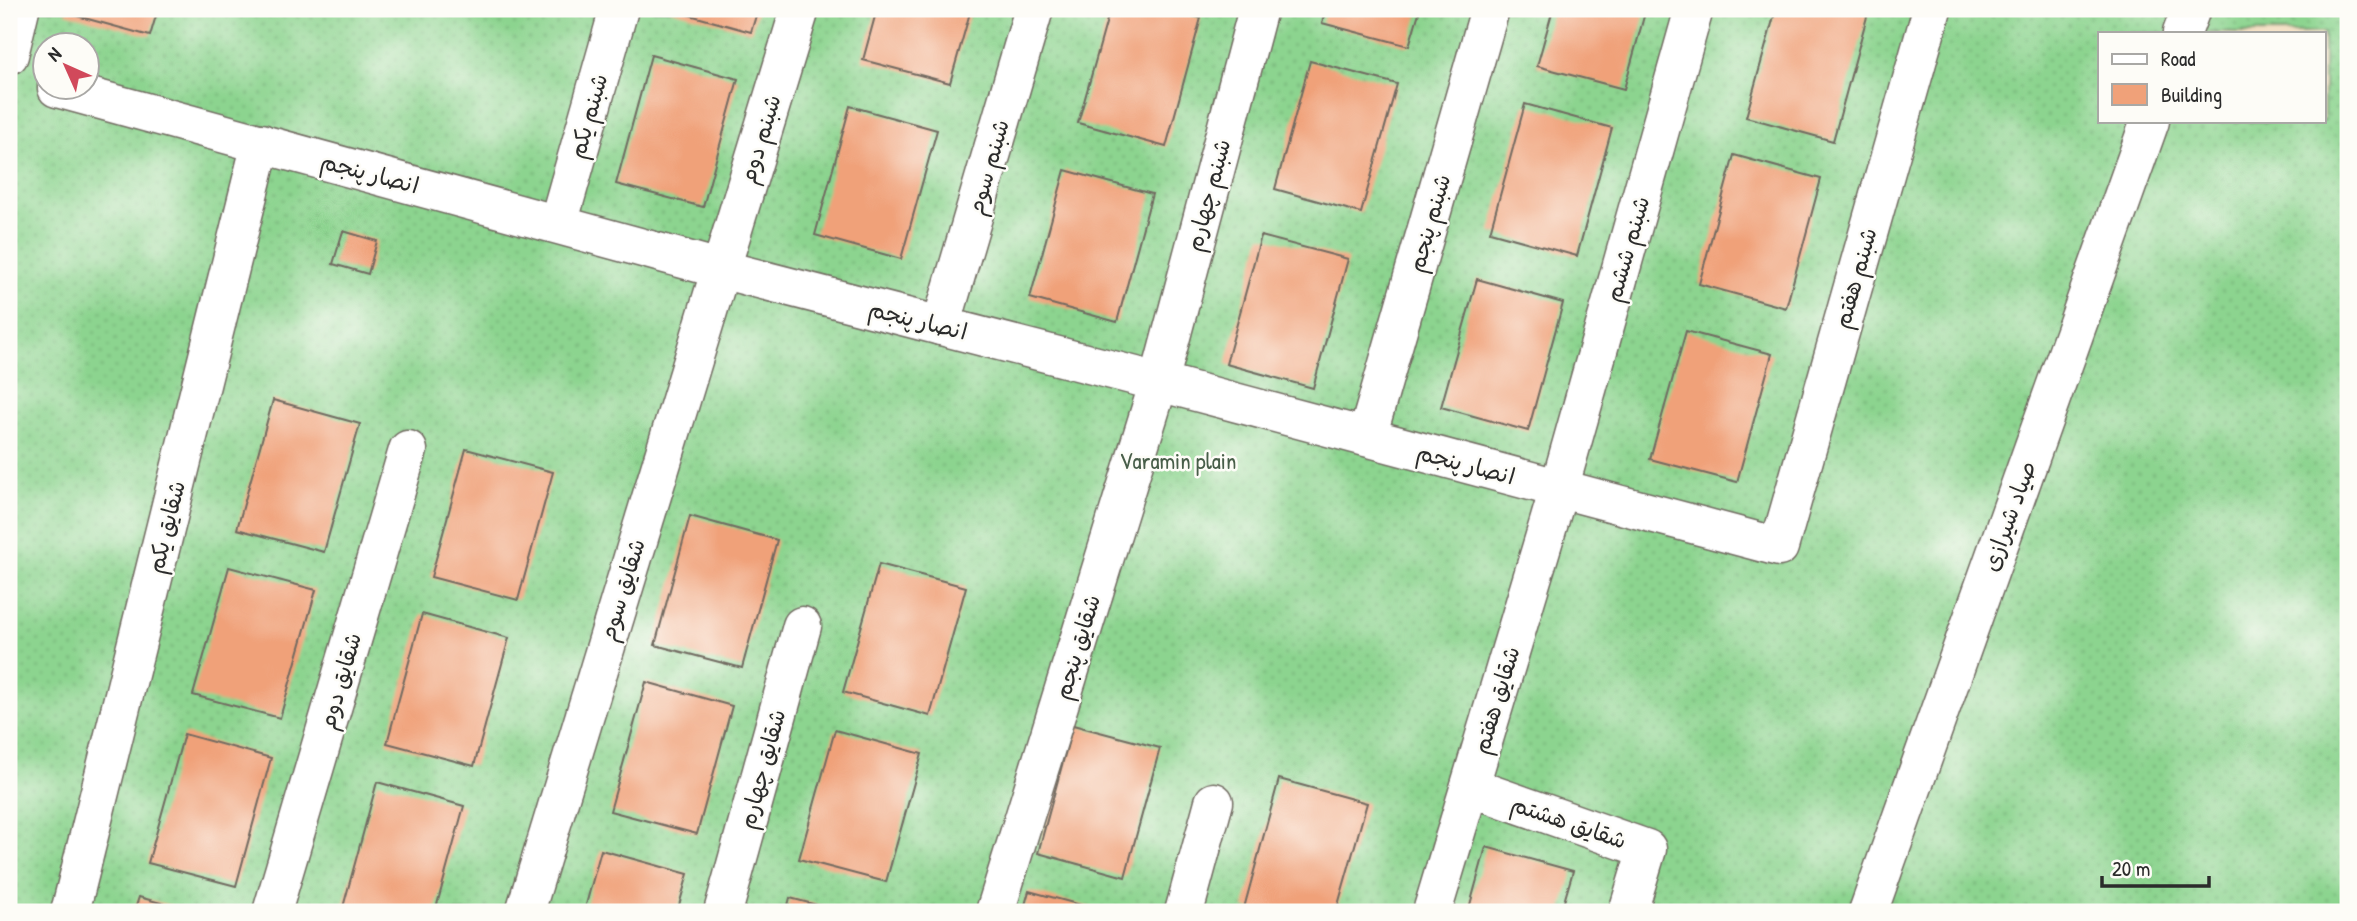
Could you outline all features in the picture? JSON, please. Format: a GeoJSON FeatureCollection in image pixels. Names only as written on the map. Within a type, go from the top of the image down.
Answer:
{"type":"FeatureCollection","features":[{"type":"Feature","properties":{"kind":"street"},"geometry":{"type":"LineString","coordinates":[[9,55],[20,9]]}},
{"type":"Feature","properties":{"kind":"street","name":"شبنم یکم"},"geometry":{"type":"LineString","coordinates":[[558,224],[619,9]]}},
{"type":"Feature","properties":{"kind":"street","name":"شبنم دوم"},"geometry":{"type":"LineString","coordinates":[[720,269],[800,9]]}},
{"type":"Feature","properties":{"kind":"street","name":"شبنم سوم"},"geometry":{"type":"LineString","coordinates":[[941,326],[1034,9]]}},
{"type":"Feature","properties":{"kind":"street","name":"شبنم چهارم"},"geometry":{"type":"LineString","coordinates":[[1159,382],[1258,9]]}},
{"type":"Feature","properties":{"kind":"street","name":"شبنم پنجم"},"geometry":{"type":"LineString","coordinates":[[1367,437],[1490,9]]}},
{"type":"Feature","properties":{"kind":"street","name":"شبنم ششم"},"geometry":{"type":"LineString","coordinates":[[1559,489],[1694,9]]}},
{"type":"Feature","properties":{"kind":"street","name":"شبنم هفتم"},"geometry":{"type":"LineString","coordinates":[[1779,547],[1931,9]]}},
{"type":"Feature","properties":{"kind":"street"},"geometry":{"type":"LineString","coordinates":[[2182,32],[2190,9]]}},
{"type":"Feature","properties":{"kind":"street"},"geometry":{"type":"LineString","coordinates":[[9,75],[32,81]]}},
{"type":"Feature","properties":{"kind":"street","name":"انصار پنجم"},"geometry":{"type":"LineString","coordinates":[[102,100],[720,269],[1159,382],[1779,547]]}},
{"type":"Feature","properties":{"kind":"street","name":"صیاد شیرازی"},"geometry":{"type":"LineString","coordinates":[[1868,912],[2151,122]]}},
{"type":"Feature","properties":{"kind":"street","name":"شقایق یکم"},"geometry":{"type":"LineString","coordinates":[[71,912],[261,142]]}},
{"type":"Feature","properties":{"kind":"street","name":"شقایق سوم"},"geometry":{"type":"LineString","coordinates":[[525,912],[720,269]]}},
{"type":"Feature","properties":{"kind":"street","name":"شقایق پنجم"},"geometry":{"type":"LineString","coordinates":[[995,912],[1159,382]]}},
{"type":"Feature","properties":{"kind":"street","name":"شقایق دوم"},"geometry":{"type":"LineString","coordinates":[[272,912],[408,450]]}},
{"type":"Feature","properties":{"kind":"street","name":"شقایق هفتم"},"geometry":{"type":"LineString","coordinates":[[1432,912],[1559,489]]}},
{"type":"Feature","properties":{"kind":"street","name":"شقایق چهارم"},"geometry":{"type":"LineString","coordinates":[[723,912],[802,626]]}},
{"type":"Feature","properties":{"kind":"street","name":"شقایق هشتم"},"geometry":{"type":"LineString","coordinates":[[1470,787],[1647,849],[1628,912]]}},
{"type":"Feature","properties":{"kind":"street"},"geometry":{"type":"LineString","coordinates":[[1184,912],[1214,802]]}},
{"type":"Feature","properties":{"kind":"green space","name":"Varamin plain"},"geometry":{"type":"Polygon","coordinates":[[[9,9],[2348,9],[2348,912],[9,912],[9,9]]]}},
{"type":"Feature","properties":{"kind":"building"},"geometry":{"type":"Polygon","coordinates":[[[67,9],[158,9],[150,36],[66,13],[67,9]]]}},
{"type":"Feature","properties":{"kind":"building"},"geometry":{"type":"Polygon","coordinates":[[[668,9],[758,9],[751,32],[668,9]]]}},
{"type":"Feature","properties":{"kind":"building"},"geometry":{"type":"Polygon","coordinates":[[[877,9],[971,9],[950,83],[863,60],[877,9]]]}},
{"type":"Feature","properties":{"kind":"building"},"geometry":{"type":"Polygon","coordinates":[[[1110,9],[1164,9],[1201,18],[1166,147],[1078,123],[1110,9]]]}},
{"type":"Feature","properties":{"kind":"building"},"geometry":{"type":"Polygon","coordinates":[[[1326,9],[1420,9],[1409,46],[1322,23],[1326,9]]]}},
{"type":"Feature","properties":{"kind":"building"},"geometry":{"type":"Polygon","coordinates":[[[1553,9],[1646,9],[1624,89],[1537,66],[1553,9]]]}},
{"type":"Feature","properties":{"kind":"building"},"geometry":{"type":"Polygon","coordinates":[[[1776,9],[1854,9],[1868,13],[1833,141],[1746,117],[1776,9]]]}},
{"type":"Feature","properties":{"kind":"building"},"geometry":{"type":"Polygon","coordinates":[[[651,55],[738,79],[703,207],[616,184],[651,55]]]}},
{"type":"Feature","properties":{"kind":"building"},"geometry":{"type":"Polygon","coordinates":[[[1310,61],[1397,84],[1361,213],[1275,189],[1310,61]]]}},
{"type":"Feature","properties":{"kind":"building"},"geometry":{"type":"Polygon","coordinates":[[[1525,104],[1612,128],[1577,256],[1490,232],[1525,104]]]}},
{"type":"Feature","properties":{"kind":"building"},"geometry":{"type":"Polygon","coordinates":[[[850,106],[937,130],[901,259],[815,235],[850,106]]]}},
{"type":"Feature","properties":{"kind":"building"},"geometry":{"type":"Polygon","coordinates":[[[1734,155],[1821,179],[1786,308],[1699,284],[1734,155]]]}},
{"type":"Feature","properties":{"kind":"building"},"geometry":{"type":"Polygon","coordinates":[[[1065,170],[1152,194],[1117,322],[1030,298],[1065,170]]]}},
{"type":"Feature","properties":{"kind":"building"},"geometry":{"type":"Polygon","coordinates":[[[343,231],[377,241],[368,274],[333,264],[343,231]]]}},
{"type":"Feature","properties":{"kind":"building"},"geometry":{"type":"Polygon","coordinates":[[[1261,236],[1348,259],[1313,388],[1226,364],[1261,236]]]}},
{"type":"Feature","properties":{"kind":"building"},"geometry":{"type":"Polygon","coordinates":[[[1477,279],[1563,303],[1528,431],[1441,407],[1477,279]]]}},
{"type":"Feature","properties":{"kind":"building"},"geometry":{"type":"Polygon","coordinates":[[[1686,331],[1772,354],[1737,482],[1650,459],[1686,331]]]}},
{"type":"Feature","properties":{"kind":"building"},"geometry":{"type":"Polygon","coordinates":[[[273,400],[360,424],[324,552],[237,529],[273,400]]]}},
{"type":"Feature","properties":{"kind":"building"},"geometry":{"type":"Polygon","coordinates":[[[466,449],[553,472],[518,600],[431,577],[466,449]]]}},
{"type":"Feature","properties":{"kind":"building"},"geometry":{"type":"Polygon","coordinates":[[[690,516],[777,540],[742,668],[655,645],[690,516]]]}},
{"type":"Feature","properties":{"kind":"building"},"geometry":{"type":"Polygon","coordinates":[[[879,564],[966,587],[930,716],[843,692],[879,564]]]}},
{"type":"Feature","properties":{"kind":"building"},"geometry":{"type":"Polygon","coordinates":[[[229,567],[316,590],[280,718],[193,695],[229,567]]]}},
{"type":"Feature","properties":{"kind":"building"},"geometry":{"type":"Polygon","coordinates":[[[422,614],[509,638],[474,766],[387,743],[422,614]]]}},
{"type":"Feature","properties":{"kind":"building"},"geometry":{"type":"Polygon","coordinates":[[[646,682],[732,706],[697,834],[610,811],[646,682]]]}},
{"type":"Feature","properties":{"kind":"building"},"geometry":{"type":"Polygon","coordinates":[[[1073,725],[1160,748],[1125,877],[1038,853],[1073,725]]]}},
{"type":"Feature","properties":{"kind":"building"},"geometry":{"type":"Polygon","coordinates":[[[835,730],[922,754],[886,882],[799,859],[835,730]]]}},
{"type":"Feature","properties":{"kind":"building"},"geometry":{"type":"Polygon","coordinates":[[[184,734],[271,758],[236,886],[148,863],[184,734]]]}},
{"type":"Feature","properties":{"kind":"building"},"geometry":{"type":"Polygon","coordinates":[[[1279,779],[1367,803],[1336,912],[1261,912],[1244,908],[1279,779]]]}},
{"type":"Feature","properties":{"kind":"building"},"geometry":{"type":"Polygon","coordinates":[[[377,782],[464,806],[435,912],[342,911],[377,782]]]}},
{"type":"Feature","properties":{"kind":"building"},"geometry":{"type":"Polygon","coordinates":[[[1486,847],[1573,871],[1561,912],[1468,912],[1486,847]]]}},
{"type":"Feature","properties":{"kind":"building"},"geometry":{"type":"Polygon","coordinates":[[[601,850],[688,874],[677,912],[584,912],[601,850]]]}},
{"type":"Feature","properties":{"kind":"building"},"geometry":{"type":"Polygon","coordinates":[[[1029,891],[1103,911],[1103,912],[1023,912],[1029,891]]]}},
{"type":"Feature","properties":{"kind":"building"},"geometry":{"type":"Polygon","coordinates":[[[139,897],[190,911],[190,912],[134,912],[139,897]]]}},
{"type":"Feature","properties":{"kind":"building"},"geometry":{"type":"Polygon","coordinates":[[[790,898],[840,911],[840,912],[786,912],[790,898]]]}}]}
